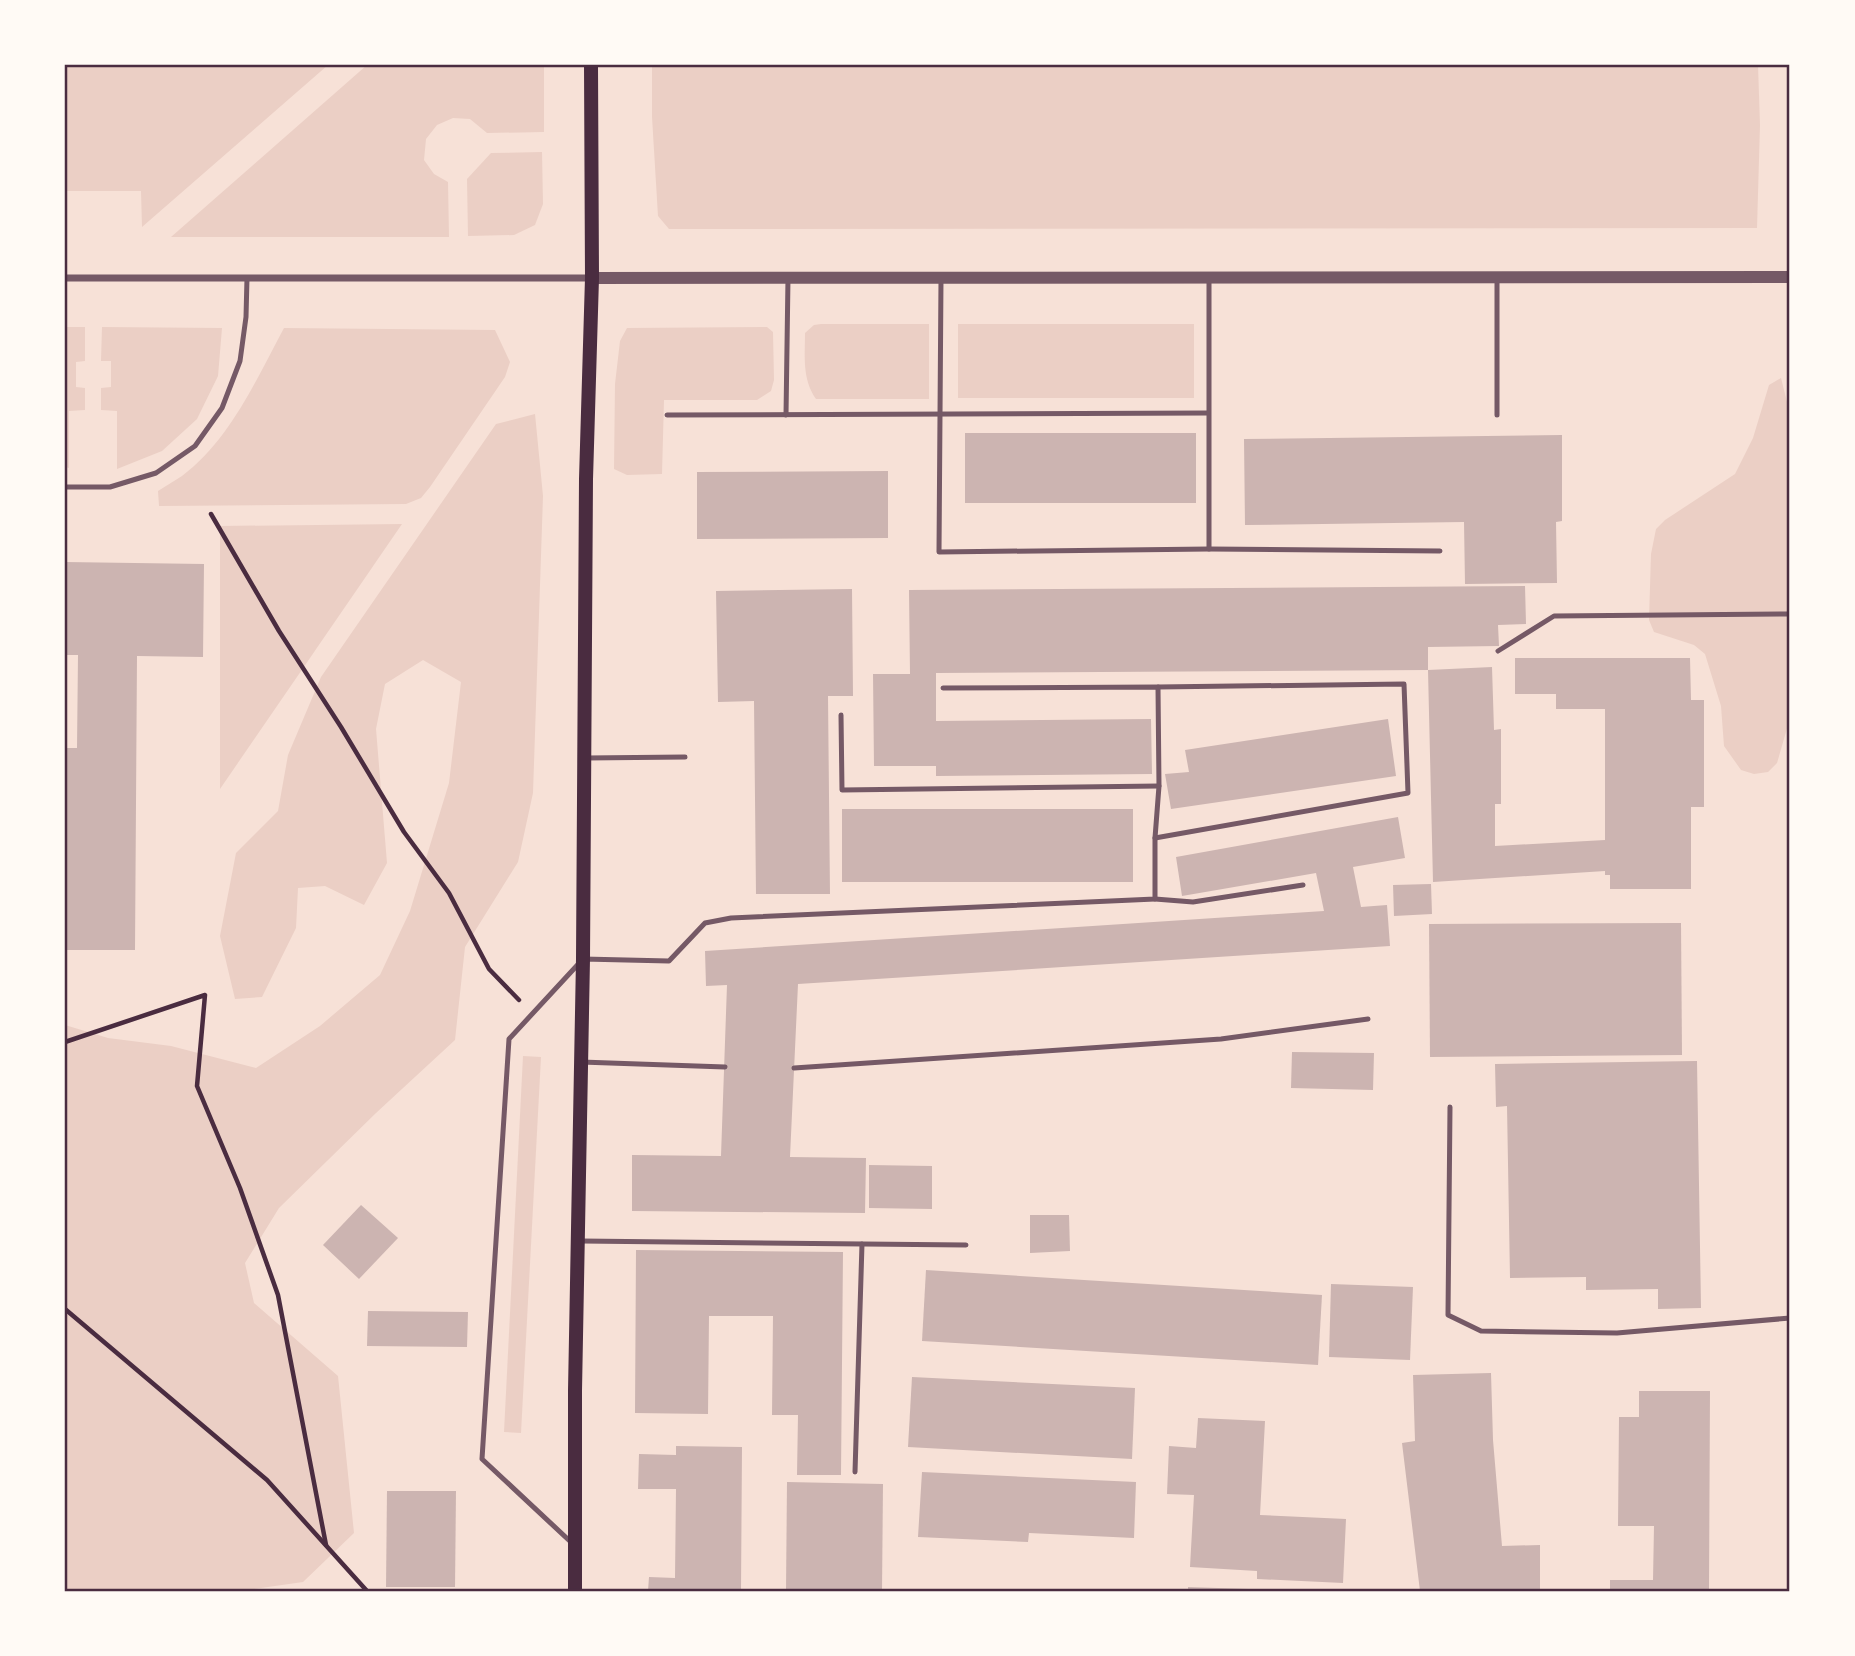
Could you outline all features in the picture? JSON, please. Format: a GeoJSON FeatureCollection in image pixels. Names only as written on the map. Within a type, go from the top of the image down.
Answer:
{"type":"FeatureCollection","features":[{"type":"Feature","properties":{"kind":"main road"},"geometry":{"type":"LineString","coordinates":[[575,1591],[586,479],[592,278],[591,65]]}},
{"type":"Feature","properties":{"kind":"street"},"geometry":{"type":"LineString","coordinates":[[65,278],[1790,277]]}},
{"type":"Feature","properties":{"kind":"lane"},"geometry":{"type":"LineString","coordinates":[[1497,277],[1497,415]]}},
{"type":"Feature","properties":{"kind":"lane"},"geometry":{"type":"LineString","coordinates":[[65,487],[110,487],[156,473],[195,446],[222,408],[240,361],[246,317],[247,278]]}},
{"type":"Feature","properties":{"kind":"lane"},"geometry":{"type":"LineString","coordinates":[[786,415],[788,278]]}},
{"type":"Feature","properties":{"kind":"lane"},"geometry":{"type":"LineString","coordinates":[[941,278],[939,552],[1209,549],[1440,551]]}},
{"type":"Feature","properties":{"kind":"lane"},"geometry":{"type":"LineString","coordinates":[[1209,278],[1209,549]]}},
{"type":"Feature","properties":{"kind":"lane"},"geometry":{"type":"LineString","coordinates":[[667,415],[1208,413]]}},
{"type":"Feature","properties":{"kind":"lane"},"geometry":{"type":"LineString","coordinates":[[1499,651],[1554,616],[1790,614]]}},
{"type":"Feature","properties":{"kind":"lane"},"geometry":{"type":"LineString","coordinates":[[943,688],[1404,684],[1408,793],[1155,838]]}},
{"type":"Feature","properties":{"kind":"lane"},"geometry":{"type":"LineString","coordinates":[[1155,900],[1155,838],[1159,786],[1158,687]]}},
{"type":"Feature","properties":{"kind":"lane"},"geometry":{"type":"LineString","coordinates":[[841,715],[842,790],[1159,786]]}},
{"type":"Feature","properties":{"kind":"lane"},"geometry":{"type":"LineString","coordinates":[[584,758],[685,757]]}},
{"type":"Feature","properties":{"kind":"lane"},"geometry":{"type":"LineString","coordinates":[[575,1546],[482,1459],[509,1039],[583,959],[669,961],[705,923],[731,918],[1155,900],[1193,902],[1303,885]]}},
{"type":"Feature","properties":{"kind":"lane"},"geometry":{"type":"LineString","coordinates":[[794,1068],[1221,1039],[1367,1019]]}},
{"type":"Feature","properties":{"kind":"lane"},"geometry":{"type":"LineString","coordinates":[[581,1062],[725,1066]]}},
{"type":"Feature","properties":{"kind":"lane"},"geometry":{"type":"LineString","coordinates":[[1450,1107],[1448,1315],[1481,1331],[1617,1333],[1790,1318]]}},
{"type":"Feature","properties":{"kind":"lane"},"geometry":{"type":"LineString","coordinates":[[578,1241],[966,1245]]}},
{"type":"Feature","properties":{"kind":"lane"},"geometry":{"type":"LineString","coordinates":[[855,1472],[862,1244]]}},
{"type":"Feature","properties":{"kind":"path"},"geometry":{"type":"LineString","coordinates":[[211,514],[279,631],[404,832],[449,893],[489,969],[533,1013]]}},
{"type":"Feature","properties":{"kind":"path"},"geometry":{"type":"LineString","coordinates":[[65,1042],[205,995],[197,1086],[240,1188],[278,1295],[326,1545]]}},
{"type":"Feature","properties":{"kind":"path"},"geometry":{"type":"LineString","coordinates":[[65,1309],[267,1480],[367,1591]]}},
{"type":"Feature","properties":{"kind":"shaded area"},"geometry":{"type":"Polygon","coordinates":[[[65,65],[328,65],[142,227],[141,191],[65,191],[65,65]]]}},
{"type":"Feature","properties":{"kind":"shaded area"},"geometry":{"type":"Polygon","coordinates":[[[367,65],[544,65],[544,132],[487,133],[470,119],[453,118],[437,125],[426,139],[424,160],[434,174],[448,182],[449,237],[171,237],[367,65]]]}},
{"type":"Feature","properties":{"kind":"shaded area"},"geometry":{"type":"Polygon","coordinates":[[[652,65],[1758,65],[1760,125],[1757,228],[669,229],[658,216],[652,65]]]}},
{"type":"Feature","properties":{"kind":"shaded area"},"geometry":{"type":"Polygon","coordinates":[[[542,152],[543,204],[535,225],[514,235],[468,236],[467,179],[491,153],[542,152]]]}},
{"type":"Feature","properties":{"kind":"shaded area"},"geometry":{"type":"Polygon","coordinates":[[[929,324],[929,399],[816,399],[806,375],[805,333],[814,325],[929,324]]]}},
{"type":"Feature","properties":{"kind":"shaded area"},"geometry":{"type":"Polygon","coordinates":[[[958,324],[1194,324],[1194,398],[958,398],[958,324]]]}},
{"type":"Feature","properties":{"kind":"shaded area"},"geometry":{"type":"Polygon","coordinates":[[[65,327],[85,327],[85,361],[76,362],[76,387],[85,388],[85,410],[69,411],[69,468],[65,467],[65,327]]]}},
{"type":"Feature","properties":{"kind":"shaded area"},"geometry":{"type":"Polygon","coordinates":[[[102,327],[222,328],[218,376],[197,419],[162,451],[117,469],[117,411],[101,410],[101,388],[111,387],[111,361],[101,361],[102,327]]]}},
{"type":"Feature","properties":{"kind":"shaded area"},"geometry":{"type":"Polygon","coordinates":[[[767,327],[773,332],[774,380],[771,391],[757,400],[664,400],[662,474],[627,475],[614,469],[615,384],[620,341],[627,328],[767,327]]]}},
{"type":"Feature","properties":{"kind":"shaded area"},"geometry":{"type":"Polygon","coordinates":[[[284,328],[495,330],[510,362],[505,377],[421,498],[406,504],[159,506],[158,491],[199,461],[228,427],[284,328]]]}},
{"type":"Feature","properties":{"kind":"shaded area"},"geometry":{"type":"Polygon","coordinates":[[[1781,378],[1790,414],[1788,725],[1777,763],[1768,772],[1754,774],[1741,770],[1724,746],[1721,706],[1705,654],[1694,645],[1654,632],[1649,620],[1651,554],[1656,529],[1665,520],[1735,474],[1753,438],[1769,385],[1781,378]]]}},
{"type":"Feature","properties":{"kind":"shaded area"},"geometry":{"type":"Polygon","coordinates":[[[535,414],[543,496],[533,793],[518,862],[465,947],[455,1040],[279,1208],[245,1263],[254,1303],[338,1376],[354,1533],[303,1582],[241,1591],[65,1591],[65,1025],[108,1038],[171,1046],[256,1068],[320,1026],[380,975],[410,911],[449,783],[461,682],[423,660],[385,684],[376,729],[387,863],[364,905],[325,886],[298,888],[296,928],[262,997],[235,999],[220,936],[236,853],[278,811],[288,755],[321,677],[496,424],[535,414]]]}},
{"type":"Feature","properties":{"kind":"shaded area"},"geometry":{"type":"Polygon","coordinates":[[[402,524],[220,789],[220,526],[402,524]]]}},
{"type":"Feature","properties":{"kind":"shaded area"},"geometry":{"type":"Polygon","coordinates":[[[523,1056],[541,1057],[521,1433],[504,1432],[523,1056]]]}},
{"type":"Feature","properties":{"kind":"building"},"geometry":{"type":"Polygon","coordinates":[[[965,433],[1196,433],[1196,503],[965,503],[965,433]]]}},
{"type":"Feature","properties":{"kind":"building"},"geometry":{"type":"Polygon","coordinates":[[[1562,435],[1562,521],[1556,522],[1557,583],[1465,584],[1464,522],[1245,525],[1244,439],[1562,435]]]}},
{"type":"Feature","properties":{"kind":"building"},"geometry":{"type":"Polygon","coordinates":[[[888,471],[888,538],[697,539],[697,472],[888,471]]]}},
{"type":"Feature","properties":{"kind":"building"},"geometry":{"type":"Polygon","coordinates":[[[65,562],[204,564],[203,657],[137,656],[135,950],[65,950],[65,748],[77,748],[78,655],[65,655],[65,562]]]}},
{"type":"Feature","properties":{"kind":"building"},"geometry":{"type":"Polygon","coordinates":[[[1525,586],[1526,624],[1498,625],[1499,646],[1428,647],[1428,670],[936,673],[936,721],[1151,719],[1152,774],[936,776],[936,766],[874,766],[873,674],[910,674],[909,590],[1525,586]]]}},
{"type":"Feature","properties":{"kind":"building"},"geometry":{"type":"Polygon","coordinates":[[[852,589],[853,696],[828,696],[830,894],[756,894],[754,701],[718,702],[716,591],[852,589]]]}},
{"type":"Feature","properties":{"kind":"building"},"geometry":{"type":"Polygon","coordinates":[[[1515,658],[1690,658],[1691,700],[1704,700],[1704,807],[1691,807],[1691,889],[1610,889],[1610,875],[1605,875],[1605,871],[1433,882],[1428,670],[1492,667],[1494,730],[1501,729],[1501,804],[1495,804],[1495,846],[1605,840],[1605,709],[1556,709],[1556,694],[1515,694],[1515,658]]]}},
{"type":"Feature","properties":{"kind":"building"},"geometry":{"type":"Polygon","coordinates":[[[1388,719],[1396,776],[1171,809],[1165,774],[1189,772],[1185,750],[1388,719]]]}},
{"type":"Feature","properties":{"kind":"building"},"geometry":{"type":"Polygon","coordinates":[[[842,809],[1133,809],[1133,882],[842,882],[842,809]]]}},
{"type":"Feature","properties":{"kind":"building"},"geometry":{"type":"Polygon","coordinates":[[[1398,817],[1405,858],[1353,867],[1361,907],[1387,905],[1390,946],[798,984],[790,1157],[866,1158],[865,1213],[632,1211],[632,1155],[721,1156],[727,985],[706,986],[705,951],[1324,911],[1316,873],[1182,896],[1176,857],[1398,817]]]}},
{"type":"Feature","properties":{"kind":"building"},"geometry":{"type":"Polygon","coordinates":[[[1431,884],[1432,914],[1394,916],[1393,885],[1431,884]]]}},
{"type":"Feature","properties":{"kind":"building"},"geometry":{"type":"Polygon","coordinates":[[[1681,923],[1682,1055],[1430,1057],[1429,924],[1681,923]]]}},
{"type":"Feature","properties":{"kind":"building"},"geometry":{"type":"Polygon","coordinates":[[[1292,1052],[1374,1053],[1373,1090],[1291,1088],[1292,1052]]]}},
{"type":"Feature","properties":{"kind":"building"},"geometry":{"type":"Polygon","coordinates":[[[1697,1061],[1701,1308],[1658,1309],[1658,1289],[1586,1290],[1586,1277],[1510,1278],[1507,1106],[1496,1107],[1495,1064],[1697,1061]]]}},
{"type":"Feature","properties":{"kind":"building"},"geometry":{"type":"Polygon","coordinates":[[[869,1165],[932,1166],[932,1209],[869,1208],[869,1165]]]}},
{"type":"Feature","properties":{"kind":"building"},"geometry":{"type":"Polygon","coordinates":[[[361,1205],[398,1238],[359,1279],[323,1245],[361,1205]]]}},
{"type":"Feature","properties":{"kind":"building"},"geometry":{"type":"Polygon","coordinates":[[[1030,1215],[1069,1215],[1070,1251],[1030,1253],[1030,1215]]]}},
{"type":"Feature","properties":{"kind":"building"},"geometry":{"type":"Polygon","coordinates":[[[636,1250],[843,1252],[841,1475],[797,1475],[798,1415],[772,1415],[773,1316],[709,1316],[708,1414],[635,1413],[636,1250]]]}},
{"type":"Feature","properties":{"kind":"building"},"geometry":{"type":"Polygon","coordinates":[[[926,1270],[1322,1295],[1318,1365],[922,1341],[926,1270]]]}},
{"type":"Feature","properties":{"kind":"building"},"geometry":{"type":"Polygon","coordinates":[[[1331,1284],[1413,1287],[1410,1360],[1329,1357],[1331,1284]]]}},
{"type":"Feature","properties":{"kind":"building"},"geometry":{"type":"Polygon","coordinates":[[[368,1311],[468,1312],[467,1347],[367,1346],[368,1311]]]}},
{"type":"Feature","properties":{"kind":"building"},"geometry":{"type":"Polygon","coordinates":[[[1491,1373],[1493,1440],[1502,1546],[1540,1545],[1540,1591],[1420,1591],[1402,1443],[1415,1441],[1413,1375],[1491,1373]]]}},
{"type":"Feature","properties":{"kind":"building"},"geometry":{"type":"Polygon","coordinates":[[[912,1377],[1135,1388],[1132,1459],[908,1447],[912,1377]]]}},
{"type":"Feature","properties":{"kind":"building"},"geometry":{"type":"Polygon","coordinates":[[[1639,1391],[1710,1391],[1709,1591],[1610,1591],[1610,1580],[1653,1580],[1654,1526],[1618,1526],[1619,1417],[1639,1417],[1639,1391]]]}},
{"type":"Feature","properties":{"kind":"building"},"geometry":{"type":"Polygon","coordinates":[[[1198,1418],[1265,1421],[1260,1515],[1346,1519],[1343,1583],[1257,1579],[1257,1571],[1190,1567],[1194,1495],[1167,1494],[1169,1446],[1196,1448],[1198,1418]]]}},
{"type":"Feature","properties":{"kind":"building"},"geometry":{"type":"Polygon","coordinates":[[[676,1446],[742,1447],[741,1591],[648,1591],[649,1577],[675,1578],[676,1489],[638,1489],[639,1454],[676,1455],[676,1446]]]}},
{"type":"Feature","properties":{"kind":"building"},"geometry":{"type":"Polygon","coordinates":[[[922,1472],[1136,1482],[1134,1538],[1029,1533],[1028,1542],[918,1537],[922,1472]]]}},
{"type":"Feature","properties":{"kind":"building"},"geometry":{"type":"Polygon","coordinates":[[[787,1482],[883,1484],[882,1591],[786,1591],[787,1482]]]}},
{"type":"Feature","properties":{"kind":"building"},"geometry":{"type":"Polygon","coordinates":[[[387,1491],[456,1491],[455,1587],[386,1587],[387,1491]]]}},
{"type":"Feature","properties":{"kind":"building"},"geometry":{"type":"Polygon","coordinates":[[[1188,1587],[1248,1589],[1248,1591],[1188,1591],[1188,1587]]]}}]}
